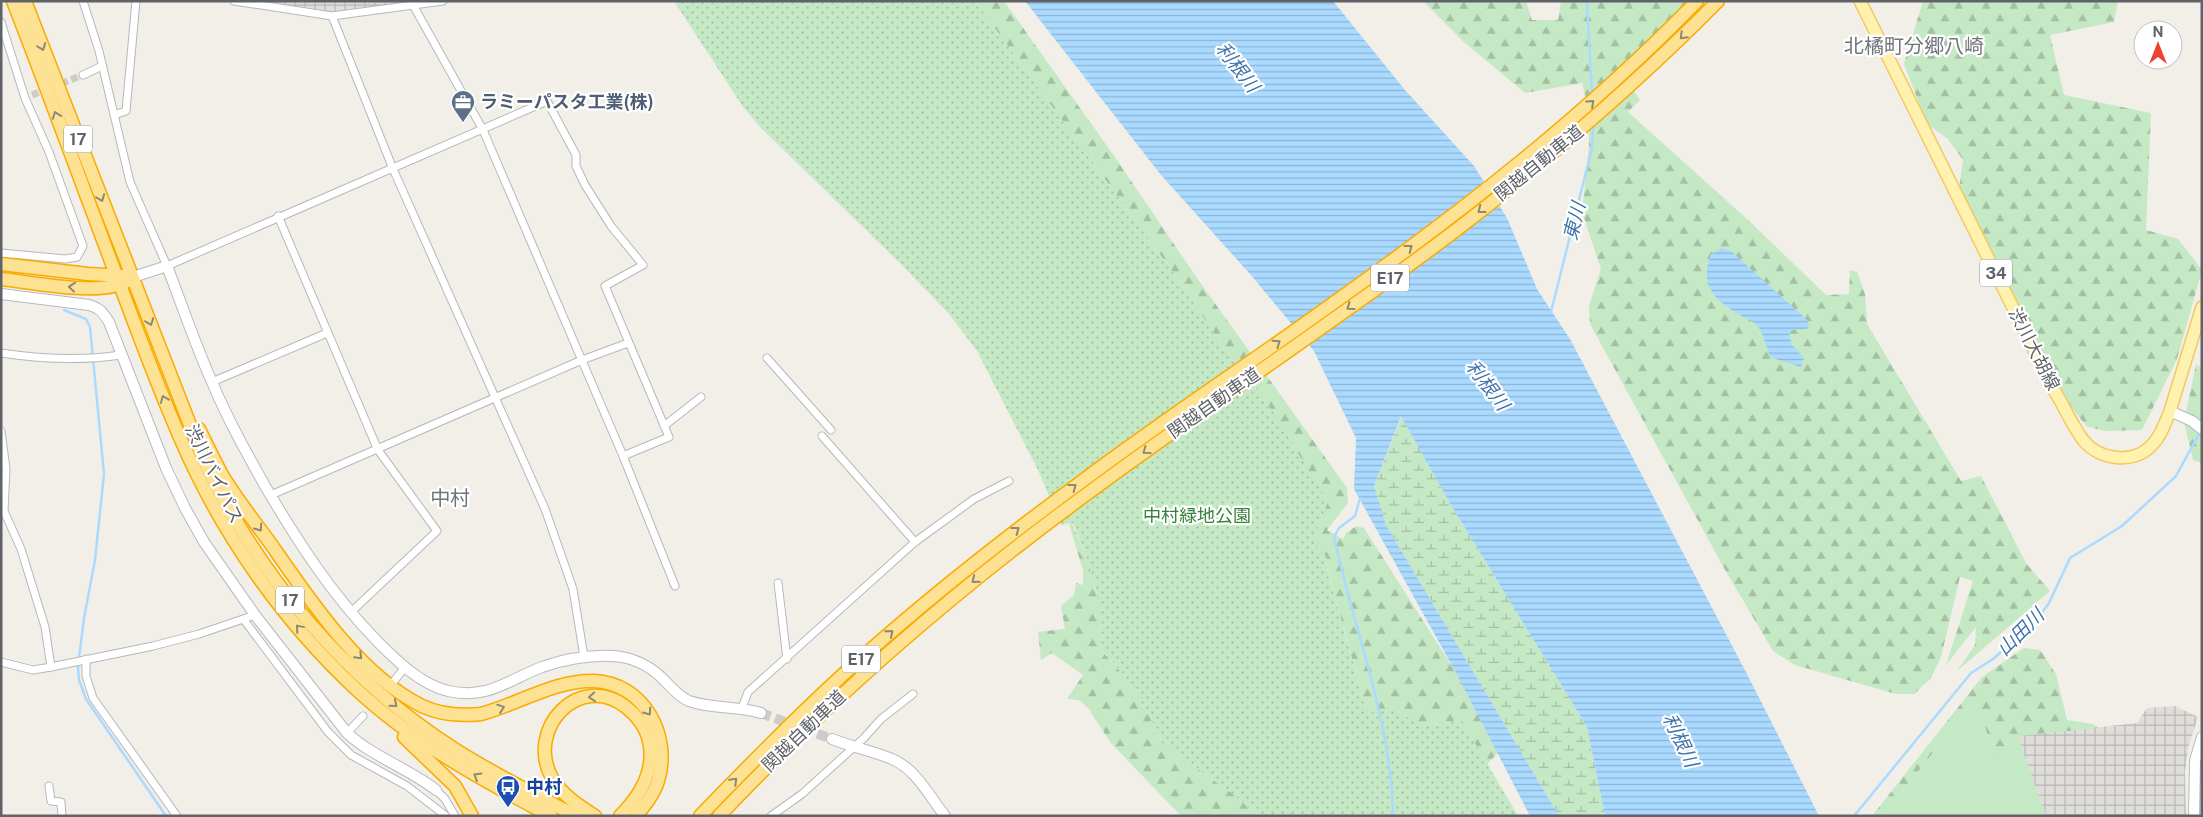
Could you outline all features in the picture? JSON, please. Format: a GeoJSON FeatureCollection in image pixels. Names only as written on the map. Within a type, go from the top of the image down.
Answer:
{"type":"FeatureCollection","features":[{"type":"Feature","properties":{"kind":"highway","name":"渋川バイパス"},"geometry":{"type":"LineString","coordinates":[[14,1],[118,280],[183,444],[223,522],[261,582],[303,634],[342,675],[388,716],[434,750],[484,781],[551,816]]}},
{"type":"Feature","properties":{"kind":"highway","name":"渋川バイパス"},"geometry":{"type":"LineString","coordinates":[[25,1],[204,461],[230,512],[281,589],[323,638],[367,682],[423,727],[488,769],[576,816]]}},
{"type":"Feature","properties":{"kind":"highway","name":"関越自動車道"},"geometry":{"type":"LineString","coordinates":[[700,816],[819,697],[865,654],[958,576],[1140,439],[1342,298],[1510,172],[1614,82],[1698,1]]}},
{"type":"Feature","properties":{"kind":"highway","name":"関越自動車道"},"geometry":{"type":"LineString","coordinates":[[719,816],[829,706],[876,663],[966,587],[1041,528],[1464,224],[1587,124],[1670,49],[1718,1]]}},
{"type":"Feature","properties":{"kind":"highway"},"geometry":{"type":"LineString","coordinates":[[1,264],[88,274],[118,280]]}},
{"type":"Feature","properties":{"kind":"highway"},"geometry":{"type":"LineString","coordinates":[[1,279],[91,289],[133,277]]}},
{"type":"Feature","properties":{"kind":"highway"},"geometry":{"type":"LineString","coordinates":[[166,364],[222,473],[299,585],[335,631],[392,688],[424,707],[439,712],[467,716],[497,710],[549,688],[578,682],[595,681],[610,684],[626,690],[638,699],[656,724],[661,739],[662,753],[658,782],[652,795],[628,814]]}},
{"type":"Feature","properties":{"kind":"highway"},"geometry":{"type":"LineString","coordinates":[[342,675],[374,712],[444,774],[464,799],[472,816]]}},
{"type":"Feature","properties":{"kind":"highway"},"geometry":{"type":"LineString","coordinates":[[595,816],[560,790],[547,768],[544,749],[547,730],[553,718],[569,704],[594,696],[612,698],[632,712],[641,722],[649,741],[650,765],[647,777],[628,814]]}},
{"type":"Feature","properties":{"kind":"main road","name":"渋川大胡線"},"geometry":{"type":"LineString","coordinates":[[1860,1],[2054,390],[2083,440],[2092,449],[2101,454],[2124,458],[2135,455],[2152,446],[2164,427],[2170,411],[2202,307]]}},
{"type":"Feature","properties":{"kind":"street"},"geometry":{"type":"LineString","coordinates":[[83,1],[102,66],[130,182],[167,266],[212,382],[240,442],[312,564],[350,614],[405,667],[423,680],[446,690],[474,693],[502,686],[555,663],[584,657],[614,656],[630,658],[649,667],[687,700],[700,704],[742,708],[761,713]]}},
{"type":"Feature","properties":{"kind":"street"},"geometry":{"type":"LineString","coordinates":[[114,115],[126,111],[136,1]]}},
{"type":"Feature","properties":{"kind":"street"},"geometry":{"type":"LineString","coordinates":[[234,1],[262,3],[332,16],[443,1]]}},
{"type":"Feature","properties":{"kind":"street"},"geometry":{"type":"LineString","coordinates":[[413,6],[482,130],[623,456],[676,586]]}},
{"type":"Feature","properties":{"kind":"street"},"geometry":{"type":"LineString","coordinates":[[332,16],[393,169],[494,398],[546,509],[573,589],[584,657]]}},
{"type":"Feature","properties":{"kind":"street"},"geometry":{"type":"LineString","coordinates":[[1,22],[3,32],[84,246],[77,257],[65,259],[1,252]]}},
{"type":"Feature","properties":{"kind":"street"},"geometry":{"type":"LineString","coordinates":[[83,75],[102,66]]}},
{"type":"Feature","properties":{"kind":"street"},"geometry":{"type":"LineString","coordinates":[[133,277],[167,266],[278,216],[393,169],[547,101],[576,155],[576,166],[585,185],[611,226],[643,265],[605,286],[669,437],[623,456]]}},
{"type":"Feature","properties":{"kind":"street"},"geometry":{"type":"LineString","coordinates":[[278,216],[378,450],[437,531],[350,614]]}},
{"type":"Feature","properties":{"kind":"street"},"geometry":{"type":"LineString","coordinates":[[1,294],[97,307],[108,322],[185,508],[204,542],[254,615],[347,733],[364,746],[424,780],[445,799],[455,816]]}},
{"type":"Feature","properties":{"kind":"street"},"geometry":{"type":"LineString","coordinates":[[212,382],[328,333]]}},
{"type":"Feature","properties":{"kind":"street"},"geometry":{"type":"LineString","coordinates":[[271,495],[582,360],[628,343]]}},
{"type":"Feature","properties":{"kind":"street"},"geometry":{"type":"LineString","coordinates":[[1,353],[90,359],[121,355]]}},
{"type":"Feature","properties":{"kind":"street"},"geometry":{"type":"LineString","coordinates":[[767,358],[831,430]]}},
{"type":"Feature","properties":{"kind":"street"},"geometry":{"type":"LineString","coordinates":[[664,426],[702,397]]}},
{"type":"Feature","properties":{"kind":"street"},"geometry":{"type":"LineString","coordinates":[[2170,411],[2192,421],[2202,429]]}},
{"type":"Feature","properties":{"kind":"street"},"geometry":{"type":"LineString","coordinates":[[1,431],[6,469],[2,511],[21,549],[45,627],[51,667]]}},
{"type":"Feature","properties":{"kind":"street"},"geometry":{"type":"LineString","coordinates":[[822,436],[915,542]]}},
{"type":"Feature","properties":{"kind":"street"},"geometry":{"type":"LineString","coordinates":[[742,708],[748,692],[915,542],[974,499],[1009,481]]}},
{"type":"Feature","properties":{"kind":"street"},"geometry":{"type":"LineString","coordinates":[[778,583],[786,659]]}},
{"type":"Feature","properties":{"kind":"street"},"geometry":{"type":"LineString","coordinates":[[1,662],[33,670],[51,667],[153,646],[244,620],[254,615]]}},
{"type":"Feature","properties":{"kind":"street"},"geometry":{"type":"LineString","coordinates":[[244,620],[328,732],[351,755],[407,786],[446,816]]}},
{"type":"Feature","properties":{"kind":"street"},"geometry":{"type":"LineString","coordinates":[[86,659],[86,676],[93,698],[177,816]]}},
{"type":"Feature","properties":{"kind":"street"},"geometry":{"type":"LineString","coordinates":[[394,681],[405,667]]}},
{"type":"Feature","properties":{"kind":"street"},"geometry":{"type":"LineString","coordinates":[[771,816],[802,794],[853,748],[881,719],[913,694]]}},
{"type":"Feature","properties":{"kind":"street"},"geometry":{"type":"LineString","coordinates":[[347,733],[363,716]]}},
{"type":"Feature","properties":{"kind":"street"},"geometry":{"type":"LineString","coordinates":[[2194,816],[2194,761],[2202,737]]}},
{"type":"Feature","properties":{"kind":"street"},"geometry":{"type":"LineString","coordinates":[[832,739],[853,748],[893,759],[911,771],[945,816]]}},
{"type":"Feature","properties":{"kind":"street"},"geometry":{"type":"LineString","coordinates":[[49,786],[51,801],[61,802],[62,816]]}},
{"type":"Feature","properties":{"kind":"street"},"geometry":{"type":"LineString","coordinates":[[783,808],[784,816]]}},
{"type":"Feature","properties":{"kind":"shaded area"},"geometry":{"type":"Polygon","coordinates":[[[261,1],[407,1],[407,2],[333,12],[261,1]]]}},
{"type":"Feature","properties":{"kind":"shaded area"},"geometry":{"type":"Polygon","coordinates":[[[2175,706],[2198,717],[2189,745],[2185,772],[2186,816],[2046,816],[2017,736],[2137,723],[2147,708],[2175,706]]]}},
{"type":"Feature","properties":{"kind":"green space","name":"中村緑地公園"},"geometry":{"type":"Polygon","coordinates":[[[674,1],[975,1],[1177,278],[1228,354],[1258,388],[1328,502],[1316,531],[1316,547],[1325,555],[1367,714],[1391,707],[1421,725],[1462,721],[1518,816],[1258,816],[1233,794],[1162,743],[1152,721],[1128,680],[1102,650],[1101,610],[1089,564],[1073,523],[1062,526],[1038,470],[977,351],[949,314],[900,263],[761,128],[743,107],[674,1]]]}},
{"type":"Feature","properties":{"kind":"green space"},"geometry":{"type":"Polygon","coordinates":[[[975,1],[1004,1],[1112,153],[1199,281],[1347,488],[1348,503],[1327,530],[1343,539],[1346,533],[1356,526],[1364,528],[1455,671],[1498,753],[1487,764],[1462,721],[1421,725],[1391,707],[1367,714],[1325,555],[1316,547],[1316,531],[1258,388],[1228,354],[1177,278],[975,1]]]}},
{"type":"Feature","properties":{"kind":"green space"},"geometry":{"type":"Polygon","coordinates":[[[1423,1],[1526,1],[1532,20],[1558,20],[1561,1],[1689,1],[1620,71],[1640,100],[1628,112],[1747,219],[1826,295],[1849,294],[1850,270],[1857,272],[1865,294],[1867,324],[1961,481],[1981,476],[2026,563],[2050,591],[1957,671],[1975,645],[1976,627],[1946,665],[1973,581],[1960,577],[1941,657],[1931,678],[1914,694],[1896,694],[1795,665],[1773,651],[1724,568],[1590,324],[1589,306],[1601,269],[1582,212],[1589,146],[1589,112],[1582,83],[1525,93],[1464,42],[1423,1]]]}},
{"type":"Feature","properties":{"kind":"green space"},"geometry":{"type":"Polygon","coordinates":[[[1923,1],[2118,1],[2114,22],[2050,35],[2064,95],[2151,113],[2146,230],[2178,239],[2202,270],[2177,359],[2142,430],[2104,431],[2086,426],[2070,405],[1959,189],[1963,160],[1948,139],[1927,124],[1904,64],[1923,1]]]}},
{"type":"Feature","properties":{"kind":"green space"},"geometry":{"type":"Polygon","coordinates":[[[2196,364],[2202,368],[2202,463],[2193,460],[2184,422],[2196,364]]]}},
{"type":"Feature","properties":{"kind":"green space"},"geometry":{"type":"Polygon","coordinates":[[[1402,415],[1451,505],[1587,727],[1605,816],[1559,816],[1386,525],[1374,486],[1402,415]]]}},
{"type":"Feature","properties":{"kind":"green space"},"geometry":{"type":"Polygon","coordinates":[[[1072,523],[1089,564],[1101,610],[1102,651],[1128,680],[1152,721],[1162,743],[1233,794],[1258,816],[1181,816],[1110,742],[1089,709],[1079,700],[1067,699],[1083,675],[1052,653],[1041,660],[1038,632],[1065,629],[1061,606],[1074,595],[1076,583],[1083,585],[1083,570],[1069,524],[1072,523]]]}},
{"type":"Feature","properties":{"kind":"green space"},"geometry":{"type":"Polygon","coordinates":[[[2024,648],[2040,650],[2056,674],[2067,720],[2093,724],[2098,728],[2018,736],[2021,746],[1993,754],[1978,703],[1971,705],[1883,816],[1872,816],[1982,677],[2024,648]]]}},
{"type":"Feature","properties":{"kind":"green space"},"geometry":{"type":"Polygon","coordinates":[[[1978,702],[1993,753],[2021,746],[2046,816],[1883,816],[1971,705],[1978,702]]]}},
{"type":"Feature","properties":{"kind":"water","name":"利根川"},"geometry":{"type":"Polygon","coordinates":[[[1025,1],[1333,1],[1405,90],[1474,166],[1507,218],[1537,289],[1570,339],[1747,674],[1819,816],[1605,816],[1587,727],[1451,505],[1401,416],[1374,486],[1386,525],[1559,816],[1530,816],[1455,671],[1354,489],[1356,438],[1314,351],[1250,274],[1161,175],[1025,1]]]}},
{"type":"Feature","properties":{"kind":"water"},"geometry":{"type":"Polygon","coordinates":[[[1722,248],[1731,251],[1807,320],[1809,325],[1807,329],[1793,330],[1789,333],[1792,345],[1804,358],[1801,367],[1770,357],[1757,325],[1723,304],[1711,290],[1708,283],[1708,265],[1711,254],[1722,248]]]}},
{"type":"Feature","properties":{"kind":"waterway","name":"東川"},"geometry":{"type":"LineString","coordinates":[[1587,1],[1592,95]]}},
{"type":"Feature","properties":{"kind":"waterway","name":"東川"},"geometry":{"type":"LineString","coordinates":[[1551,312],[1592,148],[1593,123]]}},
{"type":"Feature","properties":{"kind":"waterway"},"geometry":{"type":"LineString","coordinates":[[64,310],[86,319],[90,327],[104,474],[95,560],[84,618],[78,666],[79,680],[86,699],[166,816]]}},
{"type":"Feature","properties":{"kind":"waterway","name":"山田川"},"geometry":{"type":"LineString","coordinates":[[1854,816],[1971,673],[1993,659],[2036,621],[2049,603],[2070,558],[2122,526],[2176,476],[2200,432]]}},
{"type":"Feature","properties":{"kind":"waterway"},"geometry":{"type":"LineString","coordinates":[[1360,498],[1355,516],[1339,528],[1334,537],[1379,710],[1391,780],[1393,816]]}},
{"type":"Feature","properties":{"kind":"tunnel"},"geometry":{"type":"LineString","coordinates":[[32,95],[83,75]]}},
{"type":"Feature","properties":{"kind":"tunnel"},"geometry":{"type":"LineString","coordinates":[[761,713],[832,739]]}},
{"type":"Feature","properties":{"kind":"place","name":"ラミーパスタ工業(株)"},"geometry":{"type":"Point","coordinates":[463,123]}},
{"type":"Feature","properties":{"kind":"place","name":"中村"},"geometry":{"type":"Point","coordinates":[508,808]}},
{"type":"Feature","properties":{"kind":"district","name":"北橘町分郷八崎"},"geometry":{"type":"Point","coordinates":[1914,46]}},
{"type":"Feature","properties":{"kind":"district","name":"中村"},"geometry":{"type":"Point","coordinates":[450,498]}}]}
